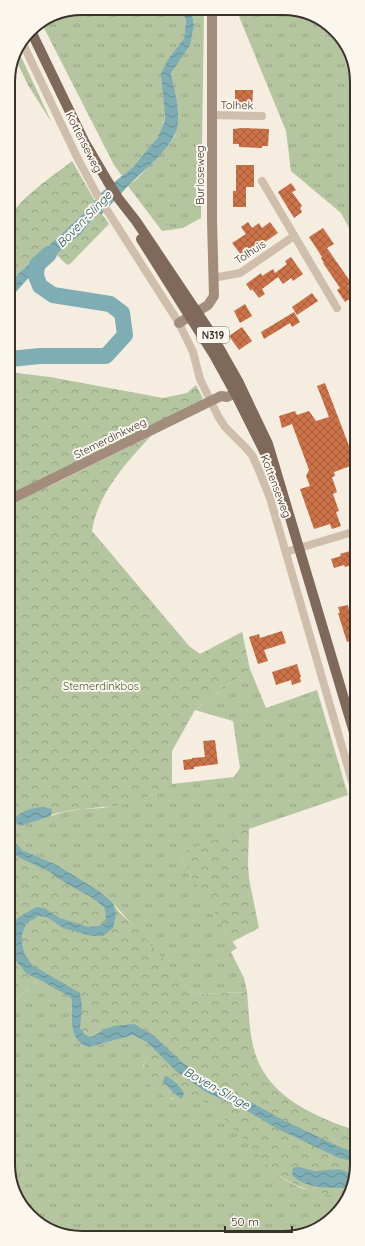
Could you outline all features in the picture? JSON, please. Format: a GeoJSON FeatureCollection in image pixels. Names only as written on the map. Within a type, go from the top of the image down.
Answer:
{"type":"FeatureCollection","features":[{"type":"Feature","properties":{"kind":"main road","name":"Kottenseweg"},"geometry":{"type":"LineString","coordinates":[[34,37],[84,140],[129,219],[194,314],[237,387],[280,486],[300,548],[350,719]]}},
{"type":"Feature","properties":{"kind":"street","name":"Burloseweg"},"geometry":{"type":"LineString","coordinates":[[179,323],[208,305],[214,296],[212,15]]}},
{"type":"Feature","properties":{"kind":"street","name":"Kottenseweg"},"geometry":{"type":"LineString","coordinates":[[25,47],[96,193],[189,341],[200,378],[210,401],[225,427],[252,455],[258,468],[270,498],[350,774]]}},
{"type":"Feature","properties":{"kind":"street","name":"Tolhek"},"geometry":{"type":"LineString","coordinates":[[212,115],[262,116]]}},
{"type":"Feature","properties":{"kind":"street"},"geometry":{"type":"LineString","coordinates":[[262,181],[337,308]]}},
{"type":"Feature","properties":{"kind":"street","name":"Tolhuis"},"geometry":{"type":"LineString","coordinates":[[213,278],[240,273],[294,236]]}},
{"type":"Feature","properties":{"kind":"street","name":"Stemerdinkweg"},"geometry":{"type":"LineString","coordinates":[[15,497],[221,396],[223,390],[237,387]]}},
{"type":"Feature","properties":{"kind":"street"},"geometry":{"type":"LineString","coordinates":[[286,552],[350,533]]}},
{"type":"Feature","properties":{"kind":"street"},"geometry":{"type":"LineString","coordinates":[[333,713],[347,709]]}},
{"type":"Feature","properties":{"kind":"green space"},"geometry":{"type":"Polygon","coordinates":[[[183,15],[186,20],[184,38],[168,59],[165,114],[162,131],[133,167],[122,176],[114,165],[44,27],[56,20],[69,16],[183,15]]]}},
{"type":"Feature","properties":{"kind":"green space"},"geometry":{"type":"Polygon","coordinates":[[[192,15],[204,15],[201,218],[183,228],[162,231],[128,186],[138,178],[175,136],[178,113],[171,73],[194,25],[192,15]]]}},
{"type":"Feature","properties":{"kind":"green space"},"geometry":{"type":"Polygon","coordinates":[[[238,15],[283,15],[296,16],[305,19],[324,29],[339,45],[343,52],[349,69],[350,82],[350,230],[341,213],[291,171],[286,131],[238,15]]]}},
{"type":"Feature","properties":{"kind":"green space"},"geometry":{"type":"Polygon","coordinates":[[[20,56],[52,123],[28,85],[18,63],[20,56]]]}},
{"type":"Feature","properties":{"kind":"green space"},"geometry":{"type":"Polygon","coordinates":[[[72,161],[95,201],[15,278],[15,210],[46,180],[72,161]]]}},
{"type":"Feature","properties":{"kind":"green space"},"geometry":{"type":"Polygon","coordinates":[[[97,213],[102,214],[109,224],[69,265],[66,264],[56,254],[82,233],[97,213]]]}},
{"type":"Feature","properties":{"kind":"green space"},"geometry":{"type":"Polygon","coordinates":[[[15,373],[50,377],[163,398],[187,393],[196,385],[203,398],[199,403],[15,494],[15,373]]]}},
{"type":"Feature","properties":{"kind":"green space","name":"Stemerdinkbos"},"geometry":{"type":"Polygon","coordinates":[[[151,436],[114,479],[100,504],[92,531],[189,646],[200,654],[242,632],[250,669],[195,710],[172,751],[172,784],[141,800],[116,806],[82,809],[54,814],[15,828],[15,500],[56,483],[151,436]]]}},
{"type":"Feature","properties":{"kind":"green space"},"geometry":{"type":"Polygon","coordinates":[[[250,669],[266,708],[317,690],[348,795],[179,853],[237,948],[231,952],[244,978],[247,992],[193,994],[113,903],[99,891],[55,864],[22,850],[15,842],[15,828],[64,812],[103,808],[148,797],[172,784],[234,777],[240,768],[233,721],[195,710],[250,669]]]}},
{"type":"Feature","properties":{"kind":"green space"},"geometry":{"type":"Polygon","coordinates":[[[249,828],[249,879],[259,928],[232,942],[178,853],[249,828]]]}},
{"type":"Feature","properties":{"kind":"green space"},"geometry":{"type":"Polygon","coordinates":[[[15,842],[22,850],[55,864],[99,891],[113,903],[119,912],[138,930],[193,994],[247,992],[250,1031],[253,1046],[262,1069],[271,1082],[296,1104],[310,1112],[350,1128],[349,1177],[341,1197],[308,1190],[291,1183],[274,1172],[212,1105],[197,1100],[170,1098],[151,1088],[144,1073],[145,1063],[153,1049],[148,1043],[132,1035],[89,1047],[83,1044],[78,1040],[73,1028],[72,1000],[70,997],[38,979],[15,1001],[15,842]]]}},
{"type":"Feature","properties":{"kind":"green space"},"geometry":{"type":"Polygon","coordinates":[[[38,979],[70,997],[72,1000],[72,1021],[74,1034],[77,1040],[82,1044],[89,1047],[132,1035],[148,1043],[154,1049],[143,1066],[171,1099],[197,1099],[210,1103],[274,1172],[285,1180],[301,1188],[341,1197],[339,1201],[324,1217],[316,1222],[296,1230],[283,1231],[82,1231],[69,1230],[45,1220],[29,1205],[24,1198],[16,1177],[15,1001],[38,979]]]}},
{"type":"Feature","properties":{"kind":"water"},"geometry":{"type":"Polygon","coordinates":[[[183,15],[192,15],[194,25],[190,45],[171,73],[177,100],[178,121],[177,128],[169,143],[156,159],[102,214],[97,213],[82,233],[33,273],[15,293],[15,278],[18,274],[86,211],[102,192],[133,167],[158,137],[164,123],[165,114],[161,74],[168,59],[184,38],[186,20],[183,15]]]}},
{"type":"Feature","properties":{"kind":"water"},"geometry":{"type":"Polygon","coordinates":[[[43,807],[52,809],[51,816],[20,826],[15,821],[15,818],[24,811],[43,807]]]}},
{"type":"Feature","properties":{"kind":"water"},"geometry":{"type":"Polygon","coordinates":[[[15,842],[22,850],[55,864],[99,891],[113,903],[116,915],[113,928],[103,936],[92,936],[63,928],[47,917],[38,916],[26,924],[22,934],[22,944],[25,955],[32,965],[80,993],[82,1007],[80,1028],[84,1034],[90,1037],[113,1026],[134,1024],[154,1036],[184,1064],[211,1084],[251,1102],[283,1120],[350,1151],[350,1160],[339,1158],[278,1129],[247,1111],[206,1092],[177,1072],[148,1043],[133,1035],[89,1047],[77,1040],[73,1028],[72,1000],[70,997],[27,974],[16,961],[15,924],[17,918],[36,907],[44,908],[60,918],[89,927],[99,926],[105,922],[106,915],[104,907],[91,897],[65,883],[50,872],[15,854],[15,842]]]}},
{"type":"Feature","properties":{"kind":"water"},"geometry":{"type":"Polygon","coordinates":[[[166,1076],[176,1083],[184,1093],[182,1099],[163,1082],[164,1077],[166,1076]]]}},
{"type":"Feature","properties":{"kind":"water"},"geometry":{"type":"Polygon","coordinates":[[[301,1167],[315,1171],[340,1170],[349,1173],[349,1177],[346,1188],[318,1187],[297,1180],[292,1175],[293,1168],[301,1167]]]}},
{"type":"Feature","properties":{"kind":"building"},"geometry":{"type":"Polygon","coordinates":[[[235,90],[253,90],[252,110],[235,109],[235,90]]]}},
{"type":"Feature","properties":{"kind":"building"},"geometry":{"type":"Polygon","coordinates":[[[233,129],[269,129],[268,146],[262,146],[262,148],[239,147],[239,144],[233,144],[233,129]]]}},
{"type":"Feature","properties":{"kind":"building"},"geometry":{"type":"Polygon","coordinates":[[[236,165],[254,165],[254,187],[246,187],[246,207],[233,207],[233,191],[236,191],[236,165]]]}},
{"type":"Feature","properties":{"kind":"building"},"geometry":{"type":"Polygon","coordinates":[[[291,183],[296,190],[292,192],[302,206],[300,208],[302,212],[294,218],[278,192],[291,183]]]}},
{"type":"Feature","properties":{"kind":"building"},"geometry":{"type":"Polygon","coordinates":[[[248,222],[252,228],[259,223],[262,228],[270,222],[278,233],[242,256],[232,243],[246,234],[241,227],[248,222]]]}},
{"type":"Feature","properties":{"kind":"building"},"geometry":{"type":"Polygon","coordinates":[[[323,228],[334,244],[327,248],[350,281],[350,285],[348,286],[350,289],[350,298],[345,302],[337,290],[340,288],[323,263],[322,257],[309,237],[323,228]]]}},
{"type":"Feature","properties":{"kind":"building"},"geometry":{"type":"Polygon","coordinates":[[[291,257],[303,274],[293,281],[291,278],[283,284],[278,277],[262,289],[265,294],[259,298],[252,289],[251,291],[246,284],[261,273],[262,276],[273,269],[275,273],[287,264],[285,261],[291,257]]]}},
{"type":"Feature","properties":{"kind":"building"},"geometry":{"type":"Polygon","coordinates":[[[312,293],[318,301],[297,315],[292,307],[312,293]]]}},
{"type":"Feature","properties":{"kind":"building"},"geometry":{"type":"Polygon","coordinates":[[[245,304],[252,316],[240,323],[234,311],[245,304]]]}},
{"type":"Feature","properties":{"kind":"building"},"geometry":{"type":"Polygon","coordinates":[[[294,312],[300,322],[292,327],[290,323],[264,339],[261,332],[294,312]]]}},
{"type":"Feature","properties":{"kind":"building"},"geometry":{"type":"Polygon","coordinates":[[[242,327],[252,341],[239,350],[229,336],[242,327]]]}},
{"type":"Feature","properties":{"kind":"building"},"geometry":{"type":"Polygon","coordinates":[[[325,383],[350,448],[350,466],[334,472],[335,476],[332,477],[337,492],[333,494],[339,511],[336,512],[341,526],[332,529],[330,524],[314,529],[300,489],[310,486],[306,476],[309,470],[292,424],[282,428],[279,416],[295,411],[297,415],[309,411],[316,421],[329,417],[317,386],[325,383]]]}},
{"type":"Feature","properties":{"kind":"building"},"geometry":{"type":"Polygon","coordinates":[[[350,551],[350,566],[345,567],[344,565],[334,568],[331,559],[341,556],[340,554],[350,551]]]}},
{"type":"Feature","properties":{"kind":"building"},"geometry":{"type":"Polygon","coordinates":[[[348,605],[350,610],[350,641],[347,642],[338,613],[340,613],[338,607],[348,605]]]}},
{"type":"Feature","properties":{"kind":"building"},"geometry":{"type":"Polygon","coordinates":[[[282,631],[286,643],[264,650],[268,661],[258,664],[249,637],[259,634],[260,638],[282,631]]]}},
{"type":"Feature","properties":{"kind":"building"},"geometry":{"type":"Polygon","coordinates":[[[297,664],[301,682],[292,685],[291,680],[276,685],[272,672],[297,664]]]}},
{"type":"Feature","properties":{"kind":"building"},"geometry":{"type":"Polygon","coordinates":[[[215,740],[218,764],[194,767],[194,769],[184,770],[183,760],[205,757],[203,741],[215,740]]]}},
{"type":"Feature","properties":{"kind":"waterway","name":"Boven-Slinge"},"geometry":{"type":"LineString","coordinates":[[15,358],[40,356],[106,356],[125,335],[122,313],[110,304],[53,295],[40,286],[36,276],[37,265],[49,254]]}}]}
